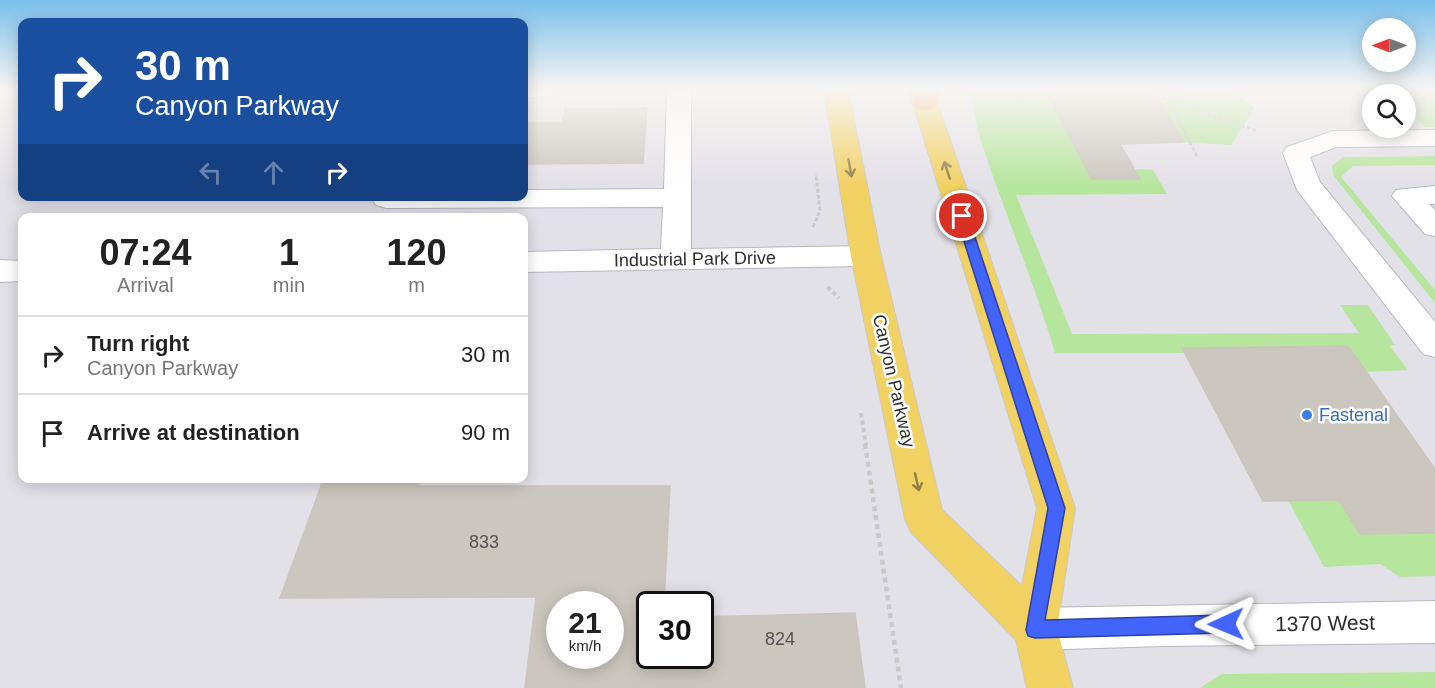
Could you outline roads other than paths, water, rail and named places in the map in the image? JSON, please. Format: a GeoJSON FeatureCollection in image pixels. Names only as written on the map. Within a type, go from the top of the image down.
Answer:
{"type":"FeatureCollection","features":[{"type":"Feature","properties":{"kind":"main road","name":"Canyon Parkway"},"geometry":{"type":"LineString","coordinates":[[842,122],[866,256],[925,519],[1035,630]]}},
{"type":"Feature","properties":{"kind":"main road"},"geometry":{"type":"LineString","coordinates":[[933,122],[1056,508],[1035,630],[1050,688]]}},
{"type":"Feature","properties":{"kind":"street"},"geometry":{"type":"LineString","coordinates":[[676,259],[678,122]]}},
{"type":"Feature","properties":{"kind":"street"},"geometry":{"type":"LineString","coordinates":[[1433,127],[1333,139],[1296,153],[1307,184],[1435,345]]}},
{"type":"Feature","properties":{"kind":"street"},"geometry":{"type":"LineString","coordinates":[[1435,195],[1406,196],[1435,227]]}},
{"type":"Feature","properties":{"kind":"street"},"geometry":{"type":"LineString","coordinates":[[383,204],[677,198]]}},
{"type":"Feature","properties":{"kind":"street","name":"Industrial Park Drive"},"geometry":{"type":"LineString","coordinates":[[528,262],[866,256]]}},
{"type":"Feature","properties":{"kind":"street"},"geometry":{"type":"LineString","coordinates":[[0,271],[18,271]]}},
{"type":"Feature","properties":{"kind":"street","name":"1370 West"},"geometry":{"type":"LineString","coordinates":[[1035,630],[1163,625],[1435,622]]}},
{"type":"Feature","properties":{"kind":"place","name":"Fastenal"},"geometry":{"type":"Point","coordinates":[1307,415]}}]}
